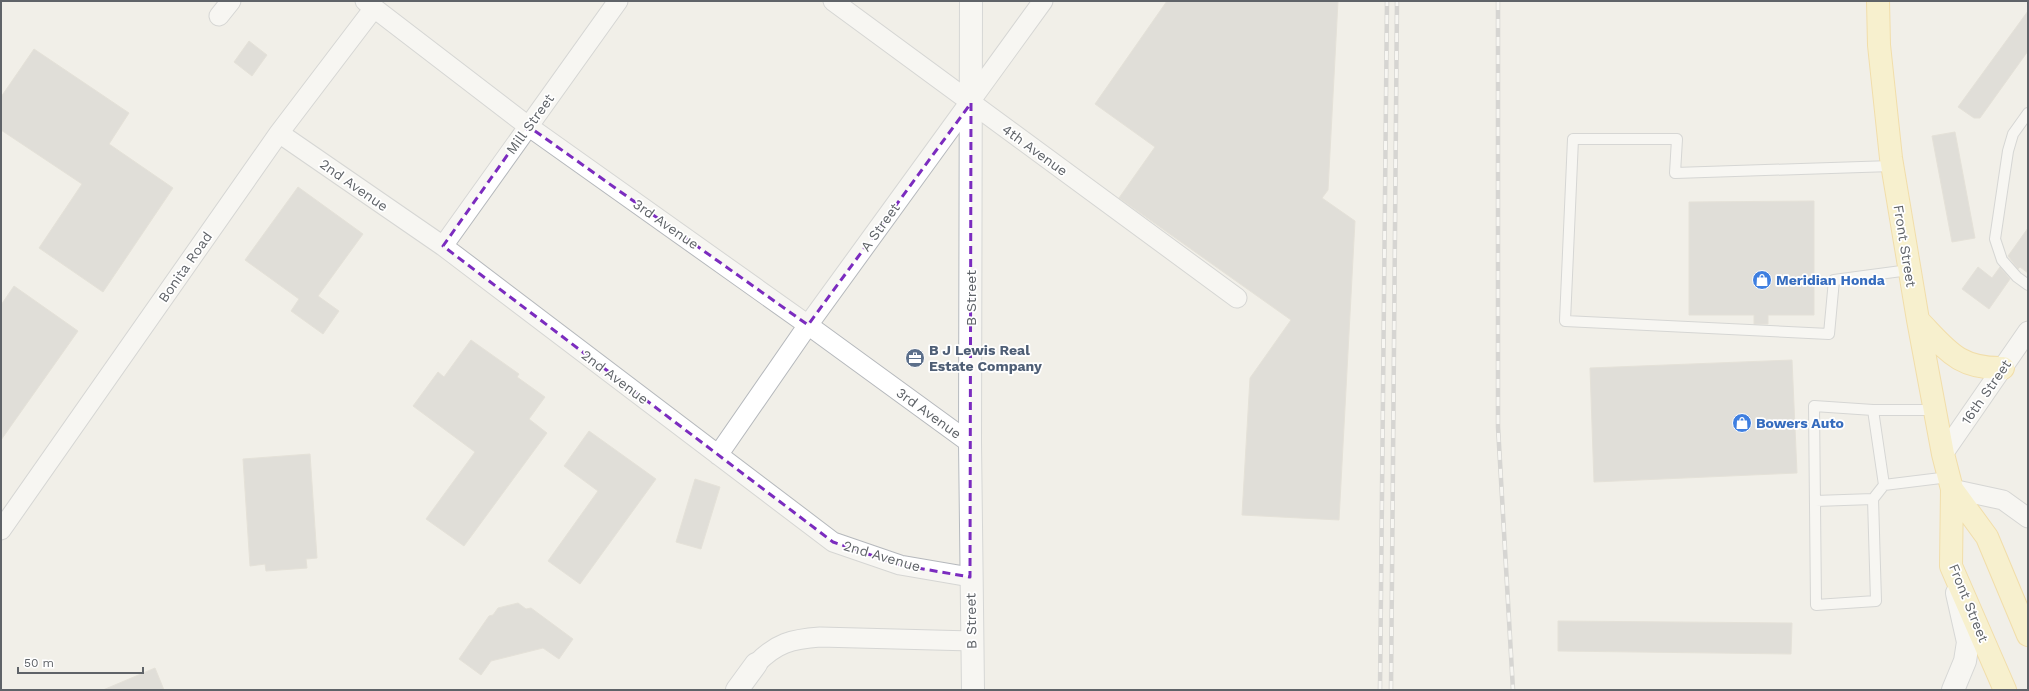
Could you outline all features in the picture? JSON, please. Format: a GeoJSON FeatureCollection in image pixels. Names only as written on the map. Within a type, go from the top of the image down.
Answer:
{"type":"FeatureCollection","features":[{"type":"Feature","properties":{"kind":"main road","name":"Front Street"},"geometry":{"type":"LineString","coordinates":[[1878,1],[1879,45],[1892,166],[1918,320],[1943,454],[1951,483],[1951,566],[2005,690]]}},
{"type":"Feature","properties":{"kind":"main road"},"geometry":{"type":"LineString","coordinates":[[1918,320],[1958,360],[1985,369],[2003,368]]}},
{"type":"Feature","properties":{"kind":"main road","name":"Front Street"},"geometry":{"type":"LineString","coordinates":[[1951,483],[1987,537],[2028,635]]}},
{"type":"Feature","properties":{"kind":"street"},"geometry":{"type":"LineString","coordinates":[[219,16],[231,1]]}},
{"type":"Feature","properties":{"kind":"street","name":"Mill Street"},"geometry":{"type":"LineString","coordinates":[[442,246],[618,1]]}},
{"type":"Feature","properties":{"kind":"street","name":"4th Avenue"},"geometry":{"type":"LineString","coordinates":[[833,1],[1237,298]]}},
{"type":"Feature","properties":{"kind":"street","name":"B Street"},"geometry":{"type":"LineString","coordinates":[[972,1],[970,577],[973,690]]}},
{"type":"Feature","properties":{"kind":"street","name":"A Street"},"geometry":{"type":"LineString","coordinates":[[718,454],[808,325],[1043,1]]}},
{"type":"Feature","properties":{"kind":"street","name":"3rd Avenue"},"geometry":{"type":"LineString","coordinates":[[370,4],[528,126],[808,325],[970,443]]}},
{"type":"Feature","properties":{"kind":"street","name":"Bonita Road"},"geometry":{"type":"LineString","coordinates":[[1,530],[370,4]]}},
{"type":"Feature","properties":{"kind":"street","name":"2nd Avenue"},"geometry":{"type":"LineString","coordinates":[[279,133],[442,246],[833,542],[900,564],[970,577]]}},
{"type":"Feature","properties":{"kind":"street","name":"16th Street"},"geometry":{"type":"LineString","coordinates":[[1943,454],[2028,331]]}},
{"type":"Feature","properties":{"kind":"street"},"geometry":{"type":"LineString","coordinates":[[1951,483],[2003,500],[2028,518]]}},
{"type":"Feature","properties":{"kind":"street"},"geometry":{"type":"LineString","coordinates":[[1951,566],[1968,642],[1965,661],[1953,690]]}},
{"type":"Feature","properties":{"kind":"street"},"geometry":{"type":"LineString","coordinates":[[737,690],[743,678],[766,653],[782,643],[800,638],[820,637],[972,641]]}},
{"type":"Feature","properties":{"kind":"street"},"geometry":{"type":"LineString","coordinates":[[756,664],[757,690]]}},
{"type":"Feature","properties":{"kind":"lane"},"geometry":{"type":"LineString","coordinates":[[2028,113],[2013,134],[2008,151],[1995,239],[2002,260],[2016,277],[2028,284]]}},
{"type":"Feature","properties":{"kind":"lane"},"geometry":{"type":"LineString","coordinates":[[1892,166],[1675,173],[1677,139],[1573,139],[1565,321],[1829,334],[1834,280],[1909,270]]}},
{"type":"Feature","properties":{"kind":"lane"},"geometry":{"type":"LineString","coordinates":[[1873,410],[1884,485],[1873,499],[1876,601],[1816,605],[1814,406],[1873,410],[1935,410]]}},
{"type":"Feature","properties":{"kind":"lane"},"geometry":{"type":"LineString","coordinates":[[1884,485],[1951,483]]}},
{"type":"Feature","properties":{"kind":"lane"},"geometry":{"type":"LineString","coordinates":[[1815,501],[1873,499]]}},
{"type":"Feature","properties":{"kind":"highlighted area"},"geometry":{"type":"Polygon","coordinates":[[[971,103],[970,577],[900,565],[833,542],[443,246],[528,126],[808,325],[971,103]]]}},
{"type":"Feature","properties":{"kind":"building"},"geometry":{"type":"Polygon","coordinates":[[[1167,1],[1338,1],[1328,190],[1322,198],[1355,221],[1339,520],[1242,515],[1250,378],[1291,320],[1119,198],[1155,147],[1095,104],[1167,1]]]}},
{"type":"Feature","properties":{"kind":"building"},"geometry":{"type":"Polygon","coordinates":[[[2028,11],[2028,51],[1980,118],[1974,118],[1958,107],[2028,11]]]}},
{"type":"Feature","properties":{"kind":"building"},"geometry":{"type":"Polygon","coordinates":[[[249,41],[267,55],[252,76],[234,62],[249,41]]]}},
{"type":"Feature","properties":{"kind":"building"},"geometry":{"type":"Polygon","coordinates":[[[34,49],[129,113],[109,144],[173,188],[103,292],[39,248],[82,184],[1,130],[1,97],[34,49]]]}},
{"type":"Feature","properties":{"kind":"building"},"geometry":{"type":"Polygon","coordinates":[[[1955,132],[1975,238],[1952,242],[1932,136],[1955,132]]]}},
{"type":"Feature","properties":{"kind":"building"},"geometry":{"type":"Polygon","coordinates":[[[298,187],[363,234],[318,296],[339,311],[323,334],[291,311],[299,299],[245,260],[298,187]]]}},
{"type":"Feature","properties":{"kind":"building"},"geometry":{"type":"Polygon","coordinates":[[[1814,201],[1814,315],[1768,315],[1768,324],[1754,324],[1754,315],[1689,315],[1689,202],[1814,201]]]}},
{"type":"Feature","properties":{"kind":"building"},"geometry":{"type":"Polygon","coordinates":[[[2028,228],[2028,273],[2020,267],[2018,269],[2008,256],[2028,228]]]}},
{"type":"Feature","properties":{"kind":"building"},"geometry":{"type":"Polygon","coordinates":[[[1978,267],[1992,278],[2000,267],[2010,279],[1989,309],[1962,289],[1978,267]]]}},
{"type":"Feature","properties":{"kind":"building"},"geometry":{"type":"Polygon","coordinates":[[[14,286],[78,331],[1,440],[1,305],[14,286]]]}},
{"type":"Feature","properties":{"kind":"building"},"geometry":{"type":"Polygon","coordinates":[[[471,340],[519,374],[517,377],[545,397],[529,419],[547,433],[464,546],[426,519],[475,452],[413,406],[438,372],[444,377],[471,340]]]}},
{"type":"Feature","properties":{"kind":"building"},"geometry":{"type":"Polygon","coordinates":[[[1792,360],[1797,473],[1594,482],[1590,368],[1792,360]]]}},
{"type":"Feature","properties":{"kind":"building"},"geometry":{"type":"Polygon","coordinates":[[[589,431],[656,479],[580,584],[548,561],[598,491],[564,466],[589,431]]]}},
{"type":"Feature","properties":{"kind":"building"},"geometry":{"type":"Polygon","coordinates":[[[310,454],[317,558],[306,559],[307,568],[266,571],[265,564],[250,566],[243,459],[310,454]]]}},
{"type":"Feature","properties":{"kind":"building"},"geometry":{"type":"Polygon","coordinates":[[[695,479],[720,487],[701,549],[676,542],[695,479]]]}},
{"type":"Feature","properties":{"kind":"building"},"geometry":{"type":"Polygon","coordinates":[[[518,603],[526,609],[531,608],[573,639],[559,659],[543,648],[491,661],[481,675],[459,659],[489,616],[493,615],[498,608],[518,603]]]}},
{"type":"Feature","properties":{"kind":"building"},"geometry":{"type":"Polygon","coordinates":[[[1558,621],[1792,623],[1791,654],[1558,651],[1558,621]]]}},
{"type":"Feature","properties":{"kind":"building"},"geometry":{"type":"Polygon","coordinates":[[[155,668],[164,690],[103,690],[155,668]]]}},
{"type":"Feature","properties":{"kind":"railway"},"geometry":{"type":"LineString","coordinates":[[1380,690],[1387,1]]}},
{"type":"Feature","properties":{"kind":"railway"},"geometry":{"type":"LineString","coordinates":[[1391,690],[1397,1]]}},
{"type":"Feature","properties":{"kind":"railway"},"geometry":{"type":"LineString","coordinates":[[1498,1],[1498,427],[1513,690]]}},
{"type":"Feature","properties":{"kind":"place","name":"Meridian Honda"},"geometry":{"type":"Point","coordinates":[1762,280]}},
{"type":"Feature","properties":{"kind":"place","name":"B J Lewis Real Estate Company"},"geometry":{"type":"Point","coordinates":[915,358]}},
{"type":"Feature","properties":{"kind":"place","name":"Bowers Auto"},"geometry":{"type":"Point","coordinates":[1742,423]}}]}
